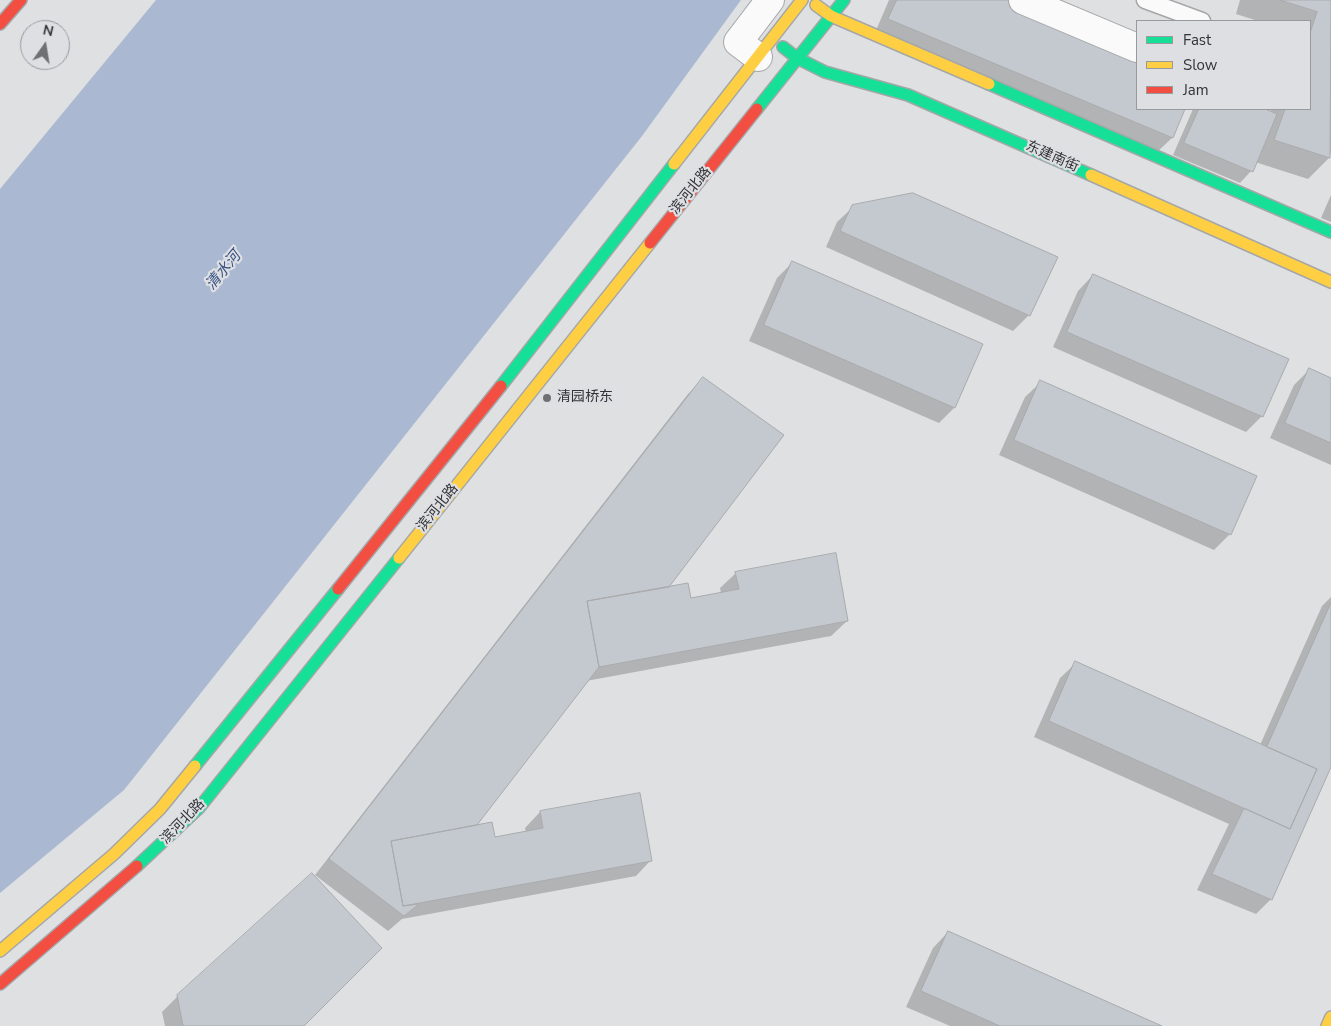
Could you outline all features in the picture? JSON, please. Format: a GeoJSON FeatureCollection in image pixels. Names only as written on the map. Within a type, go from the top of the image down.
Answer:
{"type":"FeatureCollection","features":[{"type":"Feature","properties":{"kind":"main road"},"geometry":{"type":"LineString","coordinates":[[0,24],[21,0]]}},
{"type":"Feature","properties":{"kind":"main road","name":"滨河北路"},"geometry":{"type":"LineString","coordinates":[[0,950],[114,854],[160,809],[470,425],[756,45],[802,0]]}},
{"type":"Feature","properties":{"kind":"main road"},"geometry":{"type":"LineString","coordinates":[[810,0],[830,16],[1331,232]]}},
{"type":"Feature","properties":{"kind":"main road","name":"滨河北路"},"geometry":{"type":"LineString","coordinates":[[0,984],[153,853],[199,808],[844,0]]}},
{"type":"Feature","properties":{"kind":"main road","name":"东建南街"},"geometry":{"type":"LineString","coordinates":[[756,45],[797,58],[825,72],[908,95],[959,116],[1331,282]]}},
{"type":"Feature","properties":{"kind":"main road"},"geometry":{"type":"LineString","coordinates":[[1327,1026],[1331,1017]]}},
{"type":"Feature","properties":{"kind":"street"},"geometry":{"type":"LineString","coordinates":[[756,45],[770,0]]}},
{"type":"Feature","properties":{"kind":"street"},"geometry":{"type":"LineString","coordinates":[[1023,0],[1136,48]]}},
{"type":"Feature","properties":{"kind":"lane"},"geometry":{"type":"LineString","coordinates":[[1145,0],[1199,20]]}},
{"type":"Feature","properties":{"kind":"water","name":"清水河"},"geometry":{"type":"Polygon","coordinates":[[[156,0],[741,0],[642,136],[124,790],[0,893],[0,189],[156,0]]]}},
{"type":"Feature","properties":{"kind":"building"},"geometry":{"type":"Polygon","coordinates":[[[897,0],[1007,0],[1136,54],[1136,110],[1185,110],[1173,138],[888,19],[897,0]]]}},
{"type":"Feature","properties":{"kind":"building"},"geometry":{"type":"Polygon","coordinates":[[[1280,0],[1331,0],[1330,158],[1274,140],[1285,110],[1311,110],[1311,30],[1317,12],[1280,0]]]}},
{"type":"Feature","properties":{"kind":"building"},"geometry":{"type":"Polygon","coordinates":[[[1199,110],[1267,110],[1277,114],[1253,172],[1184,143],[1199,110]]]}},
{"type":"Feature","properties":{"kind":"building"},"geometry":{"type":"Polygon","coordinates":[[[913,193],[1058,257],[1030,316],[840,231],[852,205],[913,193]]]}},
{"type":"Feature","properties":{"kind":"building"},"geometry":{"type":"Polygon","coordinates":[[[792,261],[983,344],[955,408],[764,325],[792,261]]]}},
{"type":"Feature","properties":{"kind":"building"},"geometry":{"type":"Polygon","coordinates":[[[1093,274],[1289,359],[1263,417],[1067,332],[1093,274]]]}},
{"type":"Feature","properties":{"kind":"building"},"geometry":{"type":"Polygon","coordinates":[[[1309,368],[1331,378],[1331,443],[1285,423],[1309,368]]]}},
{"type":"Feature","properties":{"kind":"building"},"geometry":{"type":"Polygon","coordinates":[[[703,377],[784,435],[669,587],[587,601],[599,667],[477,825],[391,841],[403,906],[419,904],[404,916],[329,859],[703,377]]]}},
{"type":"Feature","properties":{"kind":"building"},"geometry":{"type":"Polygon","coordinates":[[[1040,380],[1257,476],[1231,535],[1014,440],[1040,380]]]}},
{"type":"Feature","properties":{"kind":"building"},"geometry":{"type":"Polygon","coordinates":[[[836,553],[848,621],[599,667],[587,601],[688,583],[691,598],[739,589],[735,572],[836,553]]]}},
{"type":"Feature","properties":{"kind":"building"},"geometry":{"type":"Polygon","coordinates":[[[1331,603],[1331,767],[1272,900],[1212,874],[1244,808],[1290,829],[1317,769],[1267,747],[1331,603]]]}},
{"type":"Feature","properties":{"kind":"building"},"geometry":{"type":"Polygon","coordinates":[[[1075,661],[1317,769],[1290,829],[1049,721],[1075,661]]]}},
{"type":"Feature","properties":{"kind":"building"},"geometry":{"type":"Polygon","coordinates":[[[640,793],[652,861],[403,906],[391,841],[492,822],[495,837],[543,828],[540,811],[640,793]]]}},
{"type":"Feature","properties":{"kind":"building"},"geometry":{"type":"Polygon","coordinates":[[[312,873],[382,948],[304,1026],[183,1026],[177,995],[312,873]]]}},
{"type":"Feature","properties":{"kind":"building"},"geometry":{"type":"Polygon","coordinates":[[[948,931],[1162,1026],[1000,1026],[921,991],[948,931]]]}},
{"type":"Feature","properties":{"kind":"traffic: fast"},"geometry":{"type":"LineString","coordinates":[[757,109],[844,0]]}},
{"type":"Feature","properties":{"kind":"traffic: fast"},"geometry":{"type":"LineString","coordinates":[[783,47],[797,58],[825,72],[908,95],[1091,175]]}},
{"type":"Feature","properties":{"kind":"traffic: fast"},"geometry":{"type":"LineString","coordinates":[[989,84],[1331,232]]}},
{"type":"Feature","properties":{"kind":"traffic: fast"},"geometry":{"type":"LineString","coordinates":[[501,386],[674,164]]}},
{"type":"Feature","properties":{"kind":"traffic: fast"},"geometry":{"type":"LineString","coordinates":[[137,866],[199,808],[399,558]]}},
{"type":"Feature","properties":{"kind":"traffic: fast"},"geometry":{"type":"LineString","coordinates":[[195,766],[338,589]]}},
{"type":"Feature","properties":{"kind":"traffic: slow"},"geometry":{"type":"LineString","coordinates":[[674,164],[802,0]]}},
{"type":"Feature","properties":{"kind":"traffic: slow"},"geometry":{"type":"LineString","coordinates":[[816,5],[831,16],[989,84]]}},
{"type":"Feature","properties":{"kind":"traffic: slow"},"geometry":{"type":"LineString","coordinates":[[1091,175],[1331,282]]}},
{"type":"Feature","properties":{"kind":"traffic: slow"},"geometry":{"type":"LineString","coordinates":[[399,558],[650,243]]}},
{"type":"Feature","properties":{"kind":"traffic: slow"},"geometry":{"type":"LineString","coordinates":[[0,951],[114,854],[160,809],[195,766]]}},
{"type":"Feature","properties":{"kind":"traffic: slow"},"geometry":{"type":"LineString","coordinates":[[1327,1026],[1331,1017]]}},
{"type":"Feature","properties":{"kind":"traffic: jam"},"geometry":{"type":"LineString","coordinates":[[0,24],[21,0]]}},
{"type":"Feature","properties":{"kind":"traffic: jam"},"geometry":{"type":"LineString","coordinates":[[650,243],[757,109]]}},
{"type":"Feature","properties":{"kind":"traffic: jam"},"geometry":{"type":"LineString","coordinates":[[338,589],[501,386]]}},
{"type":"Feature","properties":{"kind":"traffic: jam"},"geometry":{"type":"LineString","coordinates":[[0,984],[137,866]]}},
{"type":"Feature","properties":{"kind":"place","name":"清园桥东"},"geometry":{"type":"Point","coordinates":[547,398]}}]}
